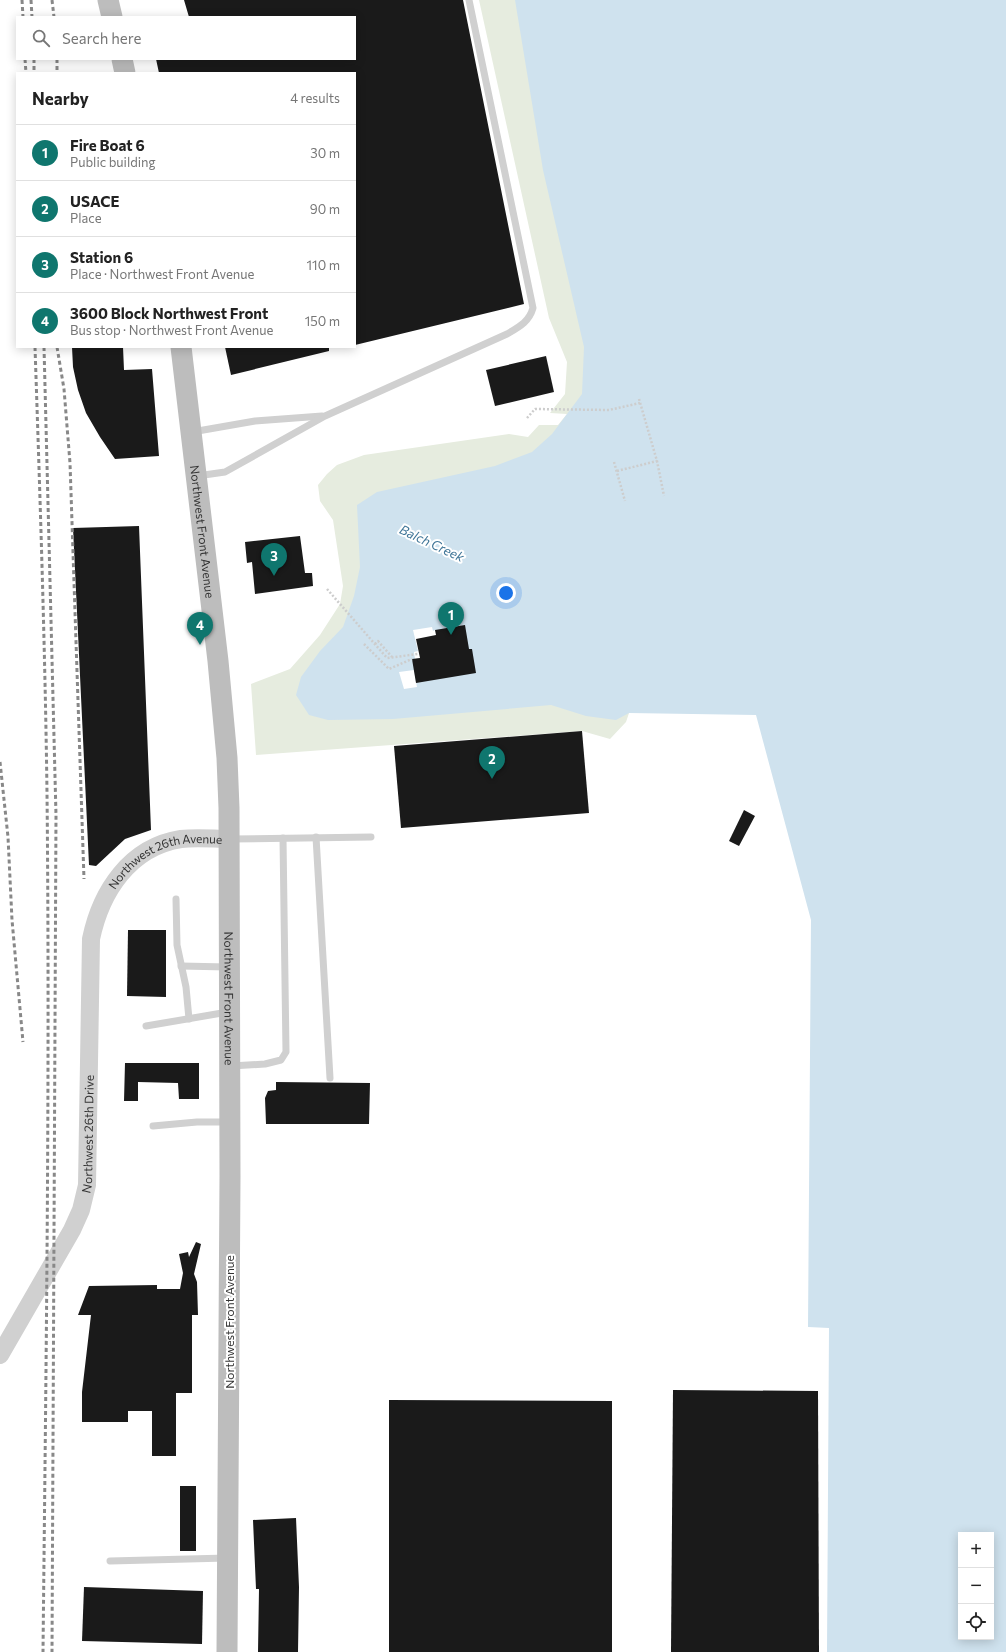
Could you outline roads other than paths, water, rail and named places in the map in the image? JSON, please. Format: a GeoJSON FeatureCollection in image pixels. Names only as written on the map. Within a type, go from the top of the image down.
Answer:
{"type":"FeatureCollection","features":[{"type":"Feature","properties":{"kind":"main road"},"geometry":{"type":"LineString","coordinates":[[108,0],[112,16]]}},
{"type":"Feature","properties":{"kind":"main road"},"geometry":{"type":"LineString","coordinates":[[122,60],[125,72]]}},
{"type":"Feature","properties":{"kind":"main road","name":"Northwest Front Avenue"},"geometry":{"type":"LineString","coordinates":[[181,348],[227,758],[230,839],[227,1652]]}},
{"type":"Feature","properties":{"kind":"street","name":"Northwest 26th Avenue"},"geometry":{"type":"LineString","coordinates":[[106,894],[118,876],[136,858],[159,845],[182,839],[230,839]]}},
{"type":"Feature","properties":{"kind":"street","name":"Northwest 26th Drive"},"geometry":{"type":"LineString","coordinates":[[0,1355],[72,1230],[81,1210],[87,1185],[89,1144],[91,939],[99,909],[106,894]]}},
{"type":"Feature","properties":{"kind":"lane"},"geometry":{"type":"LineString","coordinates":[[195,476],[225,472],[325,416],[507,334],[523,325],[530,317],[533,308],[470,0]]}},
{"type":"Feature","properties":{"kind":"lane"},"geometry":{"type":"LineString","coordinates":[[190,432],[255,421],[325,416]]}},
{"type":"Feature","properties":{"kind":"lane"},"geometry":{"type":"LineString","coordinates":[[316,837],[330,1078]]}},
{"type":"Feature","properties":{"kind":"lane"},"geometry":{"type":"LineString","coordinates":[[230,839],[371,837]]}},
{"type":"Feature","properties":{"kind":"lane"},"geometry":{"type":"LineString","coordinates":[[230,1066],[281,1060],[286,1052],[283,838]]}},
{"type":"Feature","properties":{"kind":"lane"},"geometry":{"type":"LineString","coordinates":[[176,899],[177,944],[190,1018]]}},
{"type":"Feature","properties":{"kind":"lane"},"geometry":{"type":"LineString","coordinates":[[181,966],[230,968]]}},
{"type":"Feature","properties":{"kind":"lane"},"geometry":{"type":"LineString","coordinates":[[146,1026],[230,1012]]}},
{"type":"Feature","properties":{"kind":"lane"},"geometry":{"type":"LineString","coordinates":[[153,1126],[197,1122],[230,1122]]}},
{"type":"Feature","properties":{"kind":"lane"},"geometry":{"type":"LineString","coordinates":[[110,1561],[227,1558]]}},
{"type":"Feature","properties":{"kind":"water","name":"Balch Creek"},"geometry":{"type":"Polygon","coordinates":[[[515,0],[1006,0],[1006,1652],[827,1652],[829,1328],[808,1327],[811,920],[756,715],[629,713],[616,720],[586,716],[551,705],[393,719],[328,720],[309,715],[296,695],[301,677],[320,651],[343,627],[354,596],[360,567],[357,505],[377,492],[495,466],[532,452],[552,434],[582,394],[584,347],[543,170],[515,0]]]}},
{"type":"Feature","properties":{"kind":"railway"},"geometry":{"type":"LineString","coordinates":[[22,0],[23,16]]}},
{"type":"Feature","properties":{"kind":"railway"},"geometry":{"type":"LineString","coordinates":[[31,0],[32,16]]}},
{"type":"Feature","properties":{"kind":"railway"},"geometry":{"type":"LineString","coordinates":[[52,0],[54,16]]}},
{"type":"Feature","properties":{"kind":"railway"},"geometry":{"type":"LineString","coordinates":[[25,60],[26,72]]}},
{"type":"Feature","properties":{"kind":"railway"},"geometry":{"type":"LineString","coordinates":[[34,60],[34,72]]}},
{"type":"Feature","properties":{"kind":"railway"},"geometry":{"type":"LineString","coordinates":[[57,60],[57,70]]}},
{"type":"Feature","properties":{"kind":"railway"},"geometry":{"type":"LineString","coordinates":[[35,348],[45,681],[48,900],[43,1652]]}},
{"type":"Feature","properties":{"kind":"railway"},"geometry":{"type":"LineString","coordinates":[[44,348],[56,815],[52,1652]]}},
{"type":"Feature","properties":{"kind":"railway"},"geometry":{"type":"LineString","coordinates":[[57,348],[64,389],[70,463],[84,879]]}},
{"type":"Feature","properties":{"kind":"railway"},"geometry":{"type":"LineString","coordinates":[[0,762],[8,837],[12,920],[23,1042]]}},
{"type":"Feature","properties":{"kind":"place","name":"Station 6"},"geometry":{"type":"Point","coordinates":[274,576]}},
{"type":"Feature","properties":{"kind":"place","name":"Fire Boat 6"},"geometry":{"type":"Point","coordinates":[451,635]}},
{"type":"Feature","properties":{"kind":"place","name":"3600 Block Northwest Front"},"geometry":{"type":"Point","coordinates":[200,645]}},
{"type":"Feature","properties":{"kind":"place","name":"USACE"},"geometry":{"type":"Point","coordinates":[492,779]}}]}
